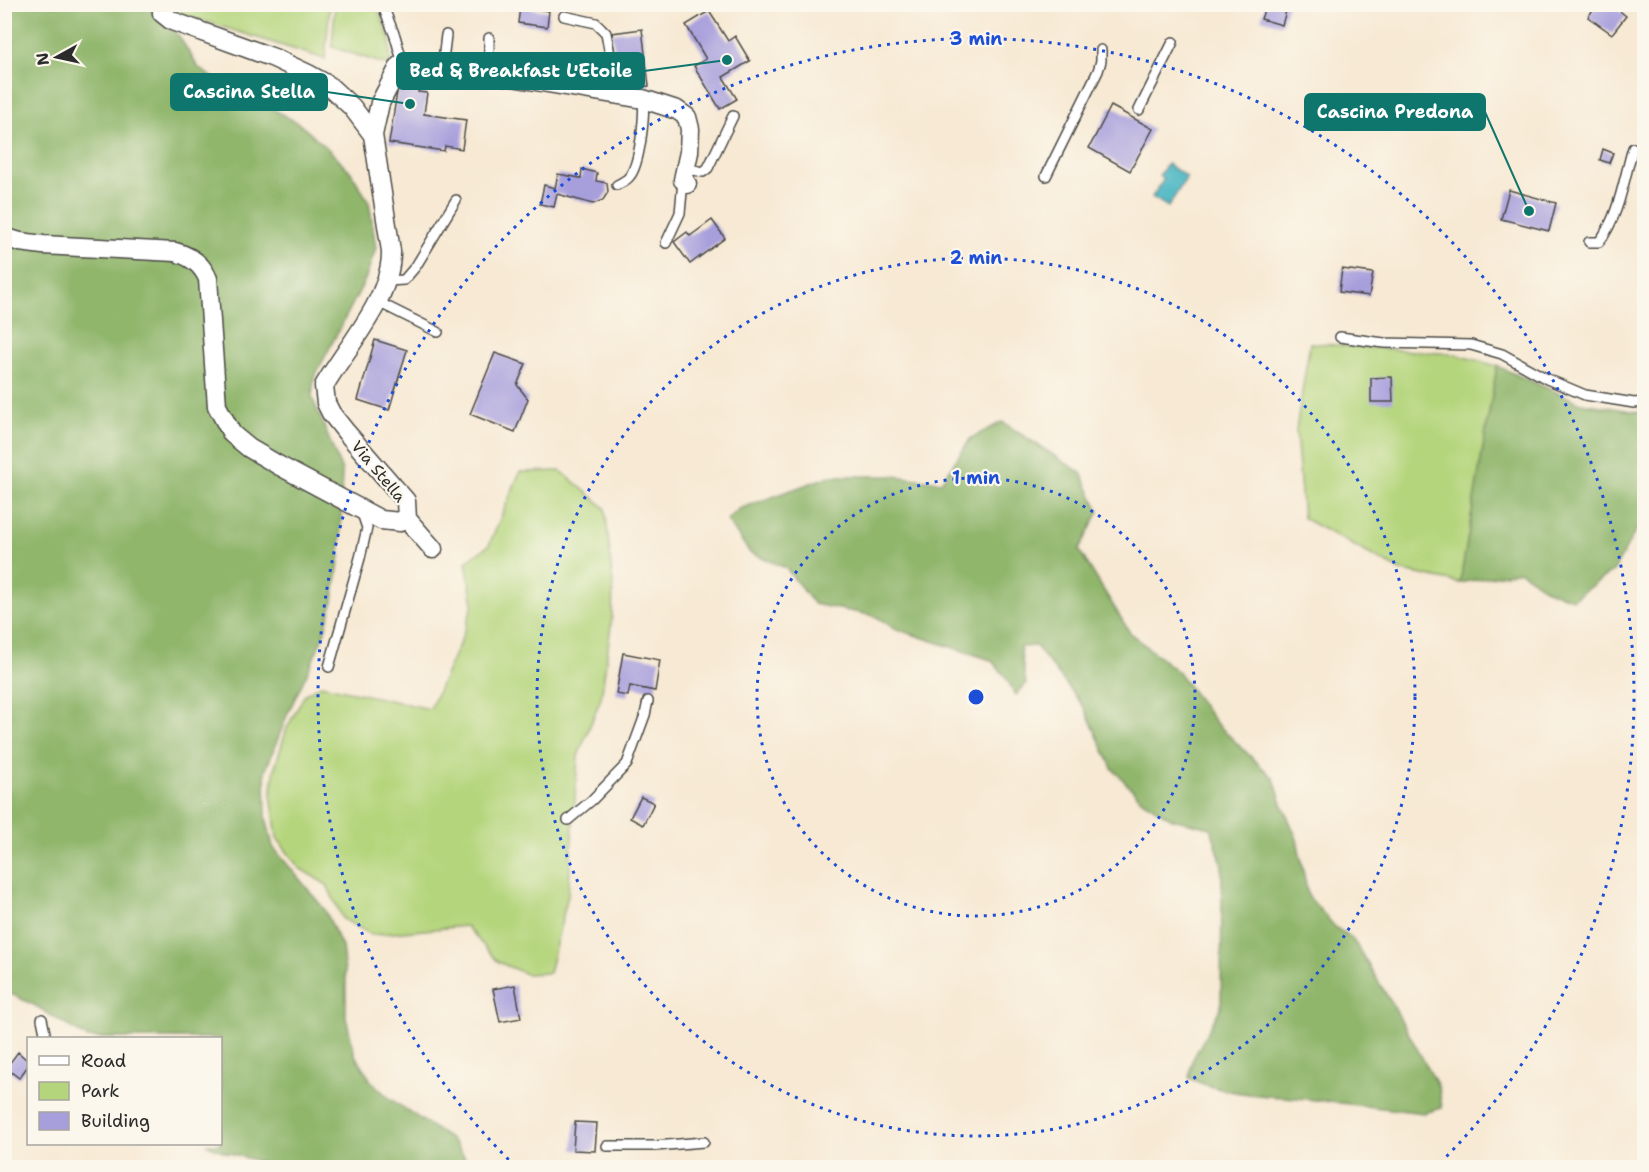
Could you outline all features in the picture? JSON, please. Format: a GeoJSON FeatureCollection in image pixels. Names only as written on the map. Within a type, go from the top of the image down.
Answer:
{"type":"FeatureCollection","features":[{"type":"Feature","properties":{"kind":"street","name":"Via Stella"},"geometry":{"type":"LineString","coordinates":[[4,237],[44,245],[175,252],[188,255],[204,270],[208,279],[218,406],[232,434],[249,448],[278,465],[381,520],[400,522],[407,519],[406,501],[331,413],[324,394],[324,386],[349,349],[388,281],[392,265],[373,135],[356,112],[328,85],[274,58],[172,21],[162,13],[162,4]]}},
{"type":"Feature","properties":{"kind":"street"},"geometry":{"type":"LineString","coordinates":[[373,135],[380,103],[397,68],[403,64],[489,73],[643,99],[677,110],[687,117],[690,129],[685,178]]}},
{"type":"Feature","properties":{"kind":"street"},"geometry":{"type":"LineString","coordinates":[[407,519],[433,549]]}},
{"type":"Feature","properties":{"kind":"lane"},"geometry":{"type":"LineString","coordinates":[[382,4],[403,64]]}},
{"type":"Feature","properties":{"kind":"lane"},"geometry":{"type":"LineString","coordinates":[[564,16],[596,23],[606,33],[611,60],[610,77],[602,92]]}},
{"type":"Feature","properties":{"kind":"lane"},"geometry":{"type":"LineString","coordinates":[[442,69],[446,34]]}},
{"type":"Feature","properties":{"kind":"lane"},"geometry":{"type":"LineString","coordinates":[[489,38],[489,73]]}},
{"type":"Feature","properties":{"kind":"lane"},"geometry":{"type":"LineString","coordinates":[[1138,110],[1173,42]]}},
{"type":"Feature","properties":{"kind":"lane"},"geometry":{"type":"LineString","coordinates":[[1046,176],[1098,71],[1101,50]]}},
{"type":"Feature","properties":{"kind":"lane"},"geometry":{"type":"LineString","coordinates":[[617,185],[630,177],[639,153],[644,110],[643,99]]}},
{"type":"Feature","properties":{"kind":"lane"},"geometry":{"type":"LineString","coordinates":[[666,243],[680,213],[685,178],[704,172],[708,168],[733,116]]}},
{"type":"Feature","properties":{"kind":"lane"},"geometry":{"type":"LineString","coordinates":[[1589,242],[1599,242],[1605,235],[1613,217],[1633,148]]}},
{"type":"Feature","properties":{"kind":"lane"},"geometry":{"type":"LineString","coordinates":[[388,281],[404,280],[416,266],[456,200]]}},
{"type":"Feature","properties":{"kind":"lane"},"geometry":{"type":"LineString","coordinates":[[376,301],[438,332]]}},
{"type":"Feature","properties":{"kind":"lane"},"geometry":{"type":"LineString","coordinates":[[1340,337],[1384,343],[1471,345],[1502,354],[1547,379],[1585,395],[1634,404],[1644,402]]}},
{"type":"Feature","properties":{"kind":"lane"},"geometry":{"type":"LineString","coordinates":[[329,667],[367,528],[361,510]]}},
{"type":"Feature","properties":{"kind":"lane"},"geometry":{"type":"LineString","coordinates":[[568,820],[592,800],[627,764],[648,701]]}},
{"type":"Feature","properties":{"kind":"lane"},"geometry":{"type":"LineString","coordinates":[[42,1019],[46,1037]]}},
{"type":"Feature","properties":{"kind":"lane"},"geometry":{"type":"LineString","coordinates":[[607,1146],[655,1146],[704,1142]]}},
{"type":"Feature","properties":{"kind":"green space"},"geometry":{"type":"Polygon","coordinates":[[[171,4],[330,5],[325,59],[169,10],[171,4]]]}},
{"type":"Feature","properties":{"kind":"green space"},"geometry":{"type":"Polygon","coordinates":[[[4,5],[155,5],[152,12],[179,36],[198,67],[225,87],[253,98],[298,123],[350,171],[369,202],[376,248],[365,280],[314,378],[312,397],[342,471],[340,555],[333,601],[324,634],[287,715],[265,772],[266,817],[273,847],[325,910],[342,947],[346,981],[346,1018],[355,1055],[371,1081],[389,1098],[453,1141],[469,1167],[273,1167],[214,1148],[208,1145],[222,1145],[222,1037],[86,1037],[36,1006],[5,991],[4,5]]]}},
{"type":"Feature","properties":{"kind":"green space"},"geometry":{"type":"Polygon","coordinates":[[[335,5],[376,5],[390,39],[390,66],[332,47],[335,5]]]}},
{"type":"Feature","properties":{"kind":"green space"},"geometry":{"type":"Polygon","coordinates":[[[1310,343],[1453,354],[1497,366],[1460,583],[1399,570],[1303,518],[1296,430],[1310,343]]]}},
{"type":"Feature","properties":{"kind":"green space"},"geometry":{"type":"Polygon","coordinates":[[[1497,366],[1581,403],[1644,413],[1644,525],[1639,525],[1614,570],[1573,599],[1549,591],[1520,571],[1460,583],[1497,366]]]}},
{"type":"Feature","properties":{"kind":"green space"},"geometry":{"type":"Polygon","coordinates":[[[1002,422],[1081,473],[1099,511],[1079,550],[1130,633],[1178,672],[1216,723],[1274,779],[1297,839],[1308,896],[1336,928],[1352,938],[1439,1088],[1442,1108],[1424,1113],[1251,1094],[1219,1089],[1189,1078],[1192,1061],[1221,1007],[1222,865],[1211,828],[1172,819],[1142,800],[1112,768],[1084,707],[1036,646],[1020,647],[1026,684],[1016,695],[1005,676],[991,660],[896,629],[875,616],[814,604],[786,568],[750,553],[727,520],[739,509],[830,476],[894,476],[941,482],[971,438],[1002,422]]]}},
{"type":"Feature","properties":{"kind":"green space"},"geometry":{"type":"Polygon","coordinates":[[[561,471],[605,508],[613,584],[612,618],[601,698],[578,756],[568,895],[549,973],[526,974],[498,962],[466,926],[372,935],[343,919],[327,885],[299,868],[277,838],[271,795],[275,767],[287,728],[305,694],[321,685],[430,709],[462,638],[473,604],[466,562],[489,545],[520,472],[561,471]]]}},
{"type":"Feature","properties":{"kind":"water"},"geometry":{"type":"Polygon","coordinates":[[[1167,164],[1187,177],[1168,207],[1152,197],[1164,179],[1159,176],[1167,164]]]}},
{"type":"Feature","properties":{"kind":"building"},"geometry":{"type":"Polygon","coordinates":[[[1266,4],[1288,4],[1282,25],[1261,19],[1266,4]]]}},
{"type":"Feature","properties":{"kind":"building"},"geometry":{"type":"Polygon","coordinates":[[[1597,4],[1611,4],[1626,16],[1612,34],[1588,17],[1597,4]]]}},
{"type":"Feature","properties":{"kind":"building"},"geometry":{"type":"Polygon","coordinates":[[[520,7],[549,11],[547,27],[518,23],[520,7]]]}},
{"type":"Feature","properties":{"kind":"building"},"geometry":{"type":"Polygon","coordinates":[[[709,11],[728,41],[735,36],[750,61],[723,77],[737,99],[720,109],[694,66],[706,59],[686,25],[709,11]]]}},
{"type":"Feature","properties":{"kind":"building"},"geometry":{"type":"Polygon","coordinates":[[[642,29],[649,86],[629,88],[626,67],[621,67],[619,57],[615,58],[612,33],[642,29]]]}},
{"type":"Feature","properties":{"kind":"building"},"geometry":{"type":"Polygon","coordinates":[[[400,73],[421,76],[418,92],[427,93],[424,114],[466,120],[462,149],[445,146],[444,151],[389,143],[400,73]]]}},
{"type":"Feature","properties":{"kind":"building"},"geometry":{"type":"Polygon","coordinates":[[[1111,106],[1153,129],[1130,171],[1089,148],[1111,106]]]}},
{"type":"Feature","properties":{"kind":"building"},"geometry":{"type":"Polygon","coordinates":[[[1603,149],[1613,153],[1609,163],[1600,160],[1603,149]]]}},
{"type":"Feature","properties":{"kind":"building"},"geometry":{"type":"Polygon","coordinates":[[[582,169],[597,173],[596,181],[607,183],[608,192],[603,200],[593,204],[557,194],[554,207],[540,204],[544,185],[555,188],[558,174],[581,178],[582,169]]]}},
{"type":"Feature","properties":{"kind":"building"},"geometry":{"type":"Polygon","coordinates":[[[1509,190],[1556,203],[1549,231],[1501,219],[1509,190]]]}},
{"type":"Feature","properties":{"kind":"building"},"geometry":{"type":"Polygon","coordinates":[[[712,220],[725,238],[690,264],[674,242],[687,232],[690,236],[712,220]]]}},
{"type":"Feature","properties":{"kind":"building"},"geometry":{"type":"Polygon","coordinates":[[[1342,269],[1373,273],[1369,296],[1339,292],[1342,269]]]}},
{"type":"Feature","properties":{"kind":"building"},"geometry":{"type":"Polygon","coordinates":[[[375,340],[407,350],[389,410],[358,400],[375,340]]]}},
{"type":"Feature","properties":{"kind":"building"},"geometry":{"type":"Polygon","coordinates":[[[495,353],[526,364],[517,385],[528,399],[515,432],[470,414],[495,353]]]}},
{"type":"Feature","properties":{"kind":"building"},"geometry":{"type":"Polygon","coordinates":[[[1392,377],[1393,402],[1371,402],[1371,378],[1392,377]]]}},
{"type":"Feature","properties":{"kind":"building"},"geometry":{"type":"Polygon","coordinates":[[[623,653],[660,660],[655,691],[630,686],[628,696],[616,694],[623,653]]]}},
{"type":"Feature","properties":{"kind":"building"},"geometry":{"type":"Polygon","coordinates":[[[641,797],[654,803],[643,825],[630,818],[641,797]]]}},
{"type":"Feature","properties":{"kind":"building"},"geometry":{"type":"Polygon","coordinates":[[[515,985],[521,1018],[500,1022],[493,989],[515,985]]]}},
{"type":"Feature","properties":{"kind":"building"},"geometry":{"type":"Polygon","coordinates":[[[18,1052],[27,1060],[27,1067],[19,1078],[6,1068],[18,1052]]]}},
{"type":"Feature","properties":{"kind":"building"},"geometry":{"type":"Polygon","coordinates":[[[575,1122],[597,1123],[595,1151],[573,1150],[575,1122]]]}},
{"type":"Feature","properties":{"kind":"place","name":"Bed & Breakfast L'Etoile"},"geometry":{"type":"Point","coordinates":[727,60]}},
{"type":"Feature","properties":{"kind":"place","name":"Cascina Stella"},"geometry":{"type":"Point","coordinates":[410,104]}},
{"type":"Feature","properties":{"kind":"place","name":"Cascina Predona"},"geometry":{"type":"Point","coordinates":[1529,211]}}]}
